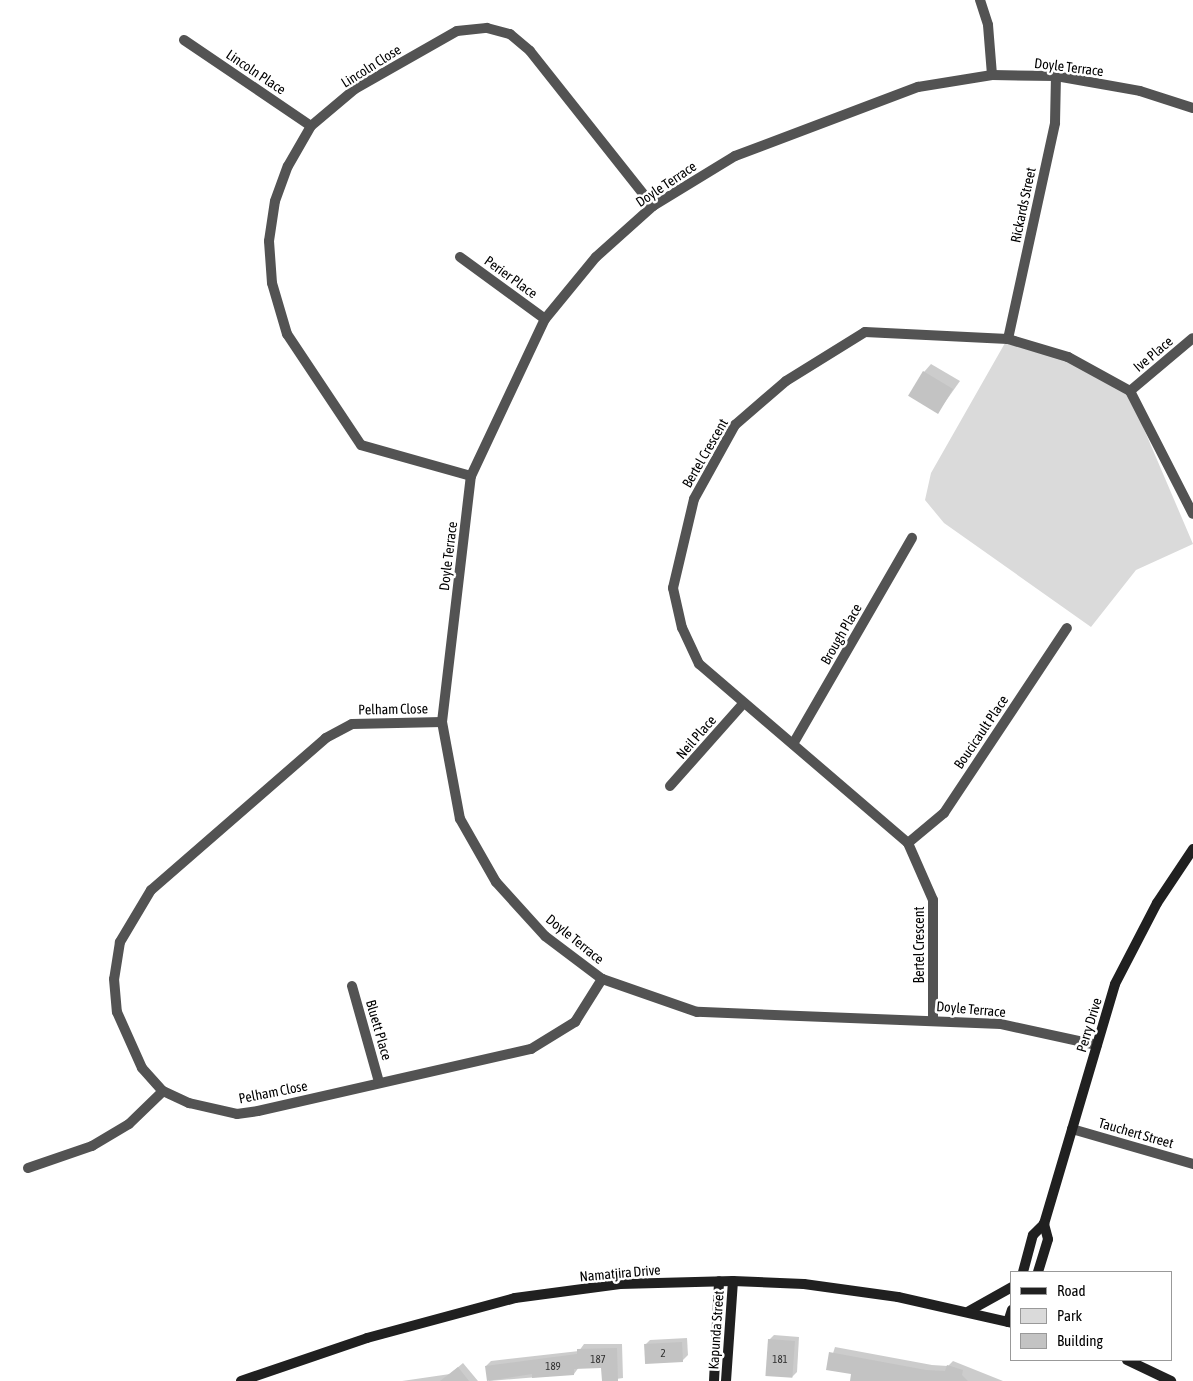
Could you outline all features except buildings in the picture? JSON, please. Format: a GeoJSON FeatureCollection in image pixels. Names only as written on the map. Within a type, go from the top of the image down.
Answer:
{"type":"FeatureCollection","features":[{"type":"Feature","properties":{"kind":"main road","name":"Perry Drive"},"geometry":{"type":"LineString","coordinates":[[1023,1271],[1033,1235],[1044,1224],[1115,984],[1157,903],[1193,849]]}},
{"type":"Feature","properties":{"kind":"main road","name":"Perry Drive"},"geometry":{"type":"LineString","coordinates":[[1038,1271],[1048,1239],[1044,1224]]}},
{"type":"Feature","properties":{"kind":"main road","name":"Kapunda Street"},"geometry":{"type":"LineString","coordinates":[[714,1381],[719,1281]]}},
{"type":"Feature","properties":{"kind":"main road","name":"Namatjira Drive"},"geometry":{"type":"LineString","coordinates":[[240,1381],[367,1338],[515,1298],[620,1284],[732,1281],[822,1287],[969,1311],[1010,1322]]}},
{"type":"Feature","properties":{"kind":"main road","name":"Kapunda Street"},"geometry":{"type":"LineString","coordinates":[[726,1381],[732,1281]]}},
{"type":"Feature","properties":{"kind":"main road"},"geometry":{"type":"LineString","coordinates":[[969,1311],[1010,1288]]}},
{"type":"Feature","properties":{"kind":"main road"},"geometry":{"type":"LineString","coordinates":[[1129,1361],[1171,1381]]}},
{"type":"Feature","properties":{"kind":"street"},"geometry":{"type":"LineString","coordinates":[[980,0],[988,25],[992,75]]}},
{"type":"Feature","properties":{"kind":"street","name":"Lincoln Close"},"geometry":{"type":"LineString","coordinates":[[471,476],[361,445],[287,334],[272,283],[269,241],[278,192],[311,126],[355,89],[457,31],[487,28],[510,34],[530,51],[653,206]]}},
{"type":"Feature","properties":{"kind":"street","name":"Lincoln Place"},"geometry":{"type":"LineString","coordinates":[[184,40],[311,126]]}},
{"type":"Feature","properties":{"kind":"street","name":"Doyle Terrace"},"geometry":{"type":"LineString","coordinates":[[1097,1045],[1001,1024],[933,1019],[697,1012],[602,979],[545,936],[496,882],[460,819],[442,722],[471,476],[545,318],[596,257],[653,206],[736,156],[824,120],[918,87],[992,75],[1056,76],[1140,91],[1193,108]]}},
{"type":"Feature","properties":{"kind":"street","name":"Rickards Street"},"geometry":{"type":"LineString","coordinates":[[1008,339],[1055,123],[1056,76]]}},
{"type":"Feature","properties":{"kind":"street","name":"Perier Place"},"geometry":{"type":"LineString","coordinates":[[460,257],[545,318]]}},
{"type":"Feature","properties":{"kind":"street","name":"Bertel Crescent"},"geometry":{"type":"LineString","coordinates":[[933,1019],[933,900],[908,843],[793,744],[742,705],[699,664],[682,628],[673,588],[694,498],[735,425],[786,381],[865,332],[1008,339],[1068,357],[1130,391]]}},
{"type":"Feature","properties":{"kind":"street","name":"Ive Place"},"geometry":{"type":"LineString","coordinates":[[1130,391],[1193,338]]}},
{"type":"Feature","properties":{"kind":"street"},"geometry":{"type":"LineString","coordinates":[[1130,391],[1193,514]]}},
{"type":"Feature","properties":{"kind":"street","name":"Brough Place"},"geometry":{"type":"LineString","coordinates":[[793,744],[912,538]]}},
{"type":"Feature","properties":{"kind":"street","name":"Boucicault Place"},"geometry":{"type":"LineString","coordinates":[[908,843],[944,813],[1067,628]]}},
{"type":"Feature","properties":{"kind":"street","name":"Neil Place"},"geometry":{"type":"LineString","coordinates":[[670,786],[742,705]]}},
{"type":"Feature","properties":{"kind":"street","name":"Pelham Close"},"geometry":{"type":"LineString","coordinates":[[442,722],[352,724],[326,738],[151,890],[120,942],[114,980],[117,1012],[128,1042],[163,1090],[189,1103],[237,1114],[531,1049],[575,1022],[602,979]]}},
{"type":"Feature","properties":{"kind":"street","name":"Bluett Place"},"geometry":{"type":"LineString","coordinates":[[352,986],[379,1082]]}},
{"type":"Feature","properties":{"kind":"street"},"geometry":{"type":"LineString","coordinates":[[28,1168],[92,1146],[129,1124],[163,1090]]}},
{"type":"Feature","properties":{"kind":"street","name":"Tauchert Street"},"geometry":{"type":"LineString","coordinates":[[1072,1129],[1193,1164]]}},
{"type":"Feature","properties":{"kind":"green space"},"geometry":{"type":"Polygon","coordinates":[[[1005,343],[1066,360],[1129,394],[1193,544],[1136,570],[1091,627],[944,523],[925,500],[931,473],[1005,343]]]}}]}
